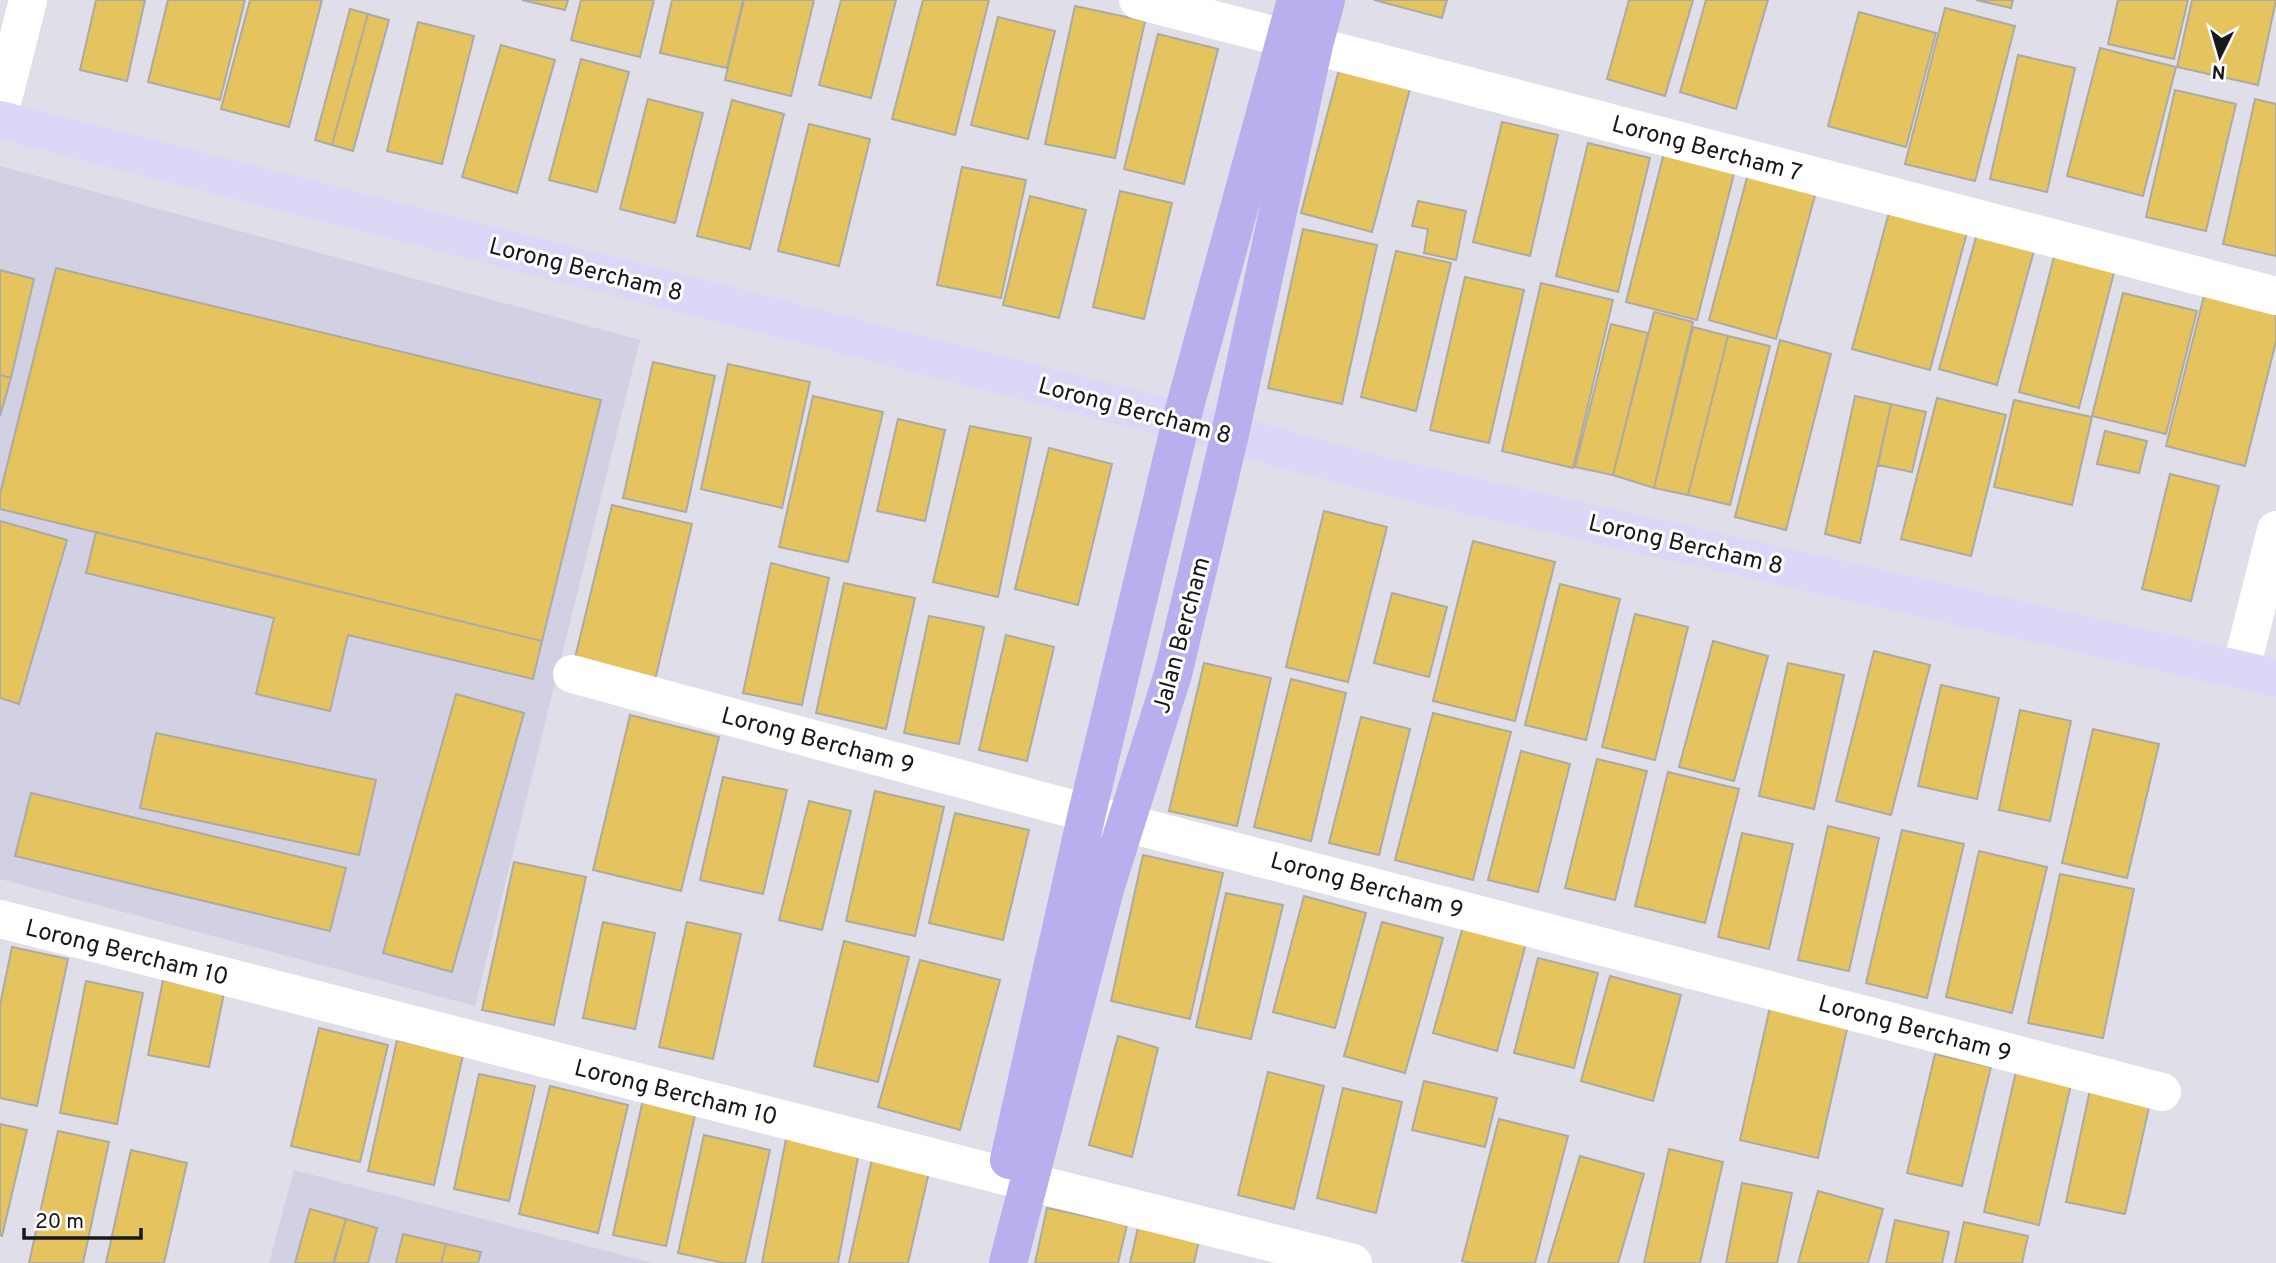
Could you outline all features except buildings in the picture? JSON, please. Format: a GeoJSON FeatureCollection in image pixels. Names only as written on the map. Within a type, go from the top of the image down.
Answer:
{"type":"FeatureCollection","features":[{"type":"Feature","properties":{"kind":"main road","name":"Jalan Bercham"},"geometry":{"type":"LineString","coordinates":[[982,1263],[1018,1179],[1105,888],[1174,674],[1230,434],[1300,41],[1296,0]]}},
{"type":"Feature","properties":{"kind":"main road","name":"Jalan Bercham"},"geometry":{"type":"LineString","coordinates":[[1008,1263],[1018,1179],[1087,813],[1181,421],[1300,41],[1326,0]]}},
{"type":"Feature","properties":{"kind":"street"},"geometry":{"type":"LineString","coordinates":[[0,111],[27,0]]}},
{"type":"Feature","properties":{"kind":"street","name":"Lorong Bercham 7"},"geometry":{"type":"LineString","coordinates":[[1138,0],[2276,296]]}},
{"type":"Feature","properties":{"kind":"street","name":"Lorong Bercham 8"},"geometry":{"type":"LineString","coordinates":[[0,120],[1181,421],[1387,477],[2259,674]]}},
{"type":"Feature","properties":{"kind":"street"},"geometry":{"type":"LineString","coordinates":[[2259,674],[2276,530]]}},
{"type":"Feature","properties":{"kind":"street","name":"Lorong Bercham 9"},"geometry":{"type":"LineString","coordinates":[[572,674],[1087,813],[2162,1093]]}},
{"type":"Feature","properties":{"kind":"street","name":"Lorong Bercham 10"},"geometry":{"type":"LineString","coordinates":[[0,919],[1353,1263]]}},
{"type":"Feature","properties":{"kind":"shaded area"},"geometry":{"type":"Polygon","coordinates":[[[0,166],[640,340],[475,1006],[0,879],[0,166]]]}},
{"type":"Feature","properties":{"kind":"shaded area"},"geometry":{"type":"Polygon","coordinates":[[[294,1170],[653,1263],[269,1263],[294,1170]]]}}]}
